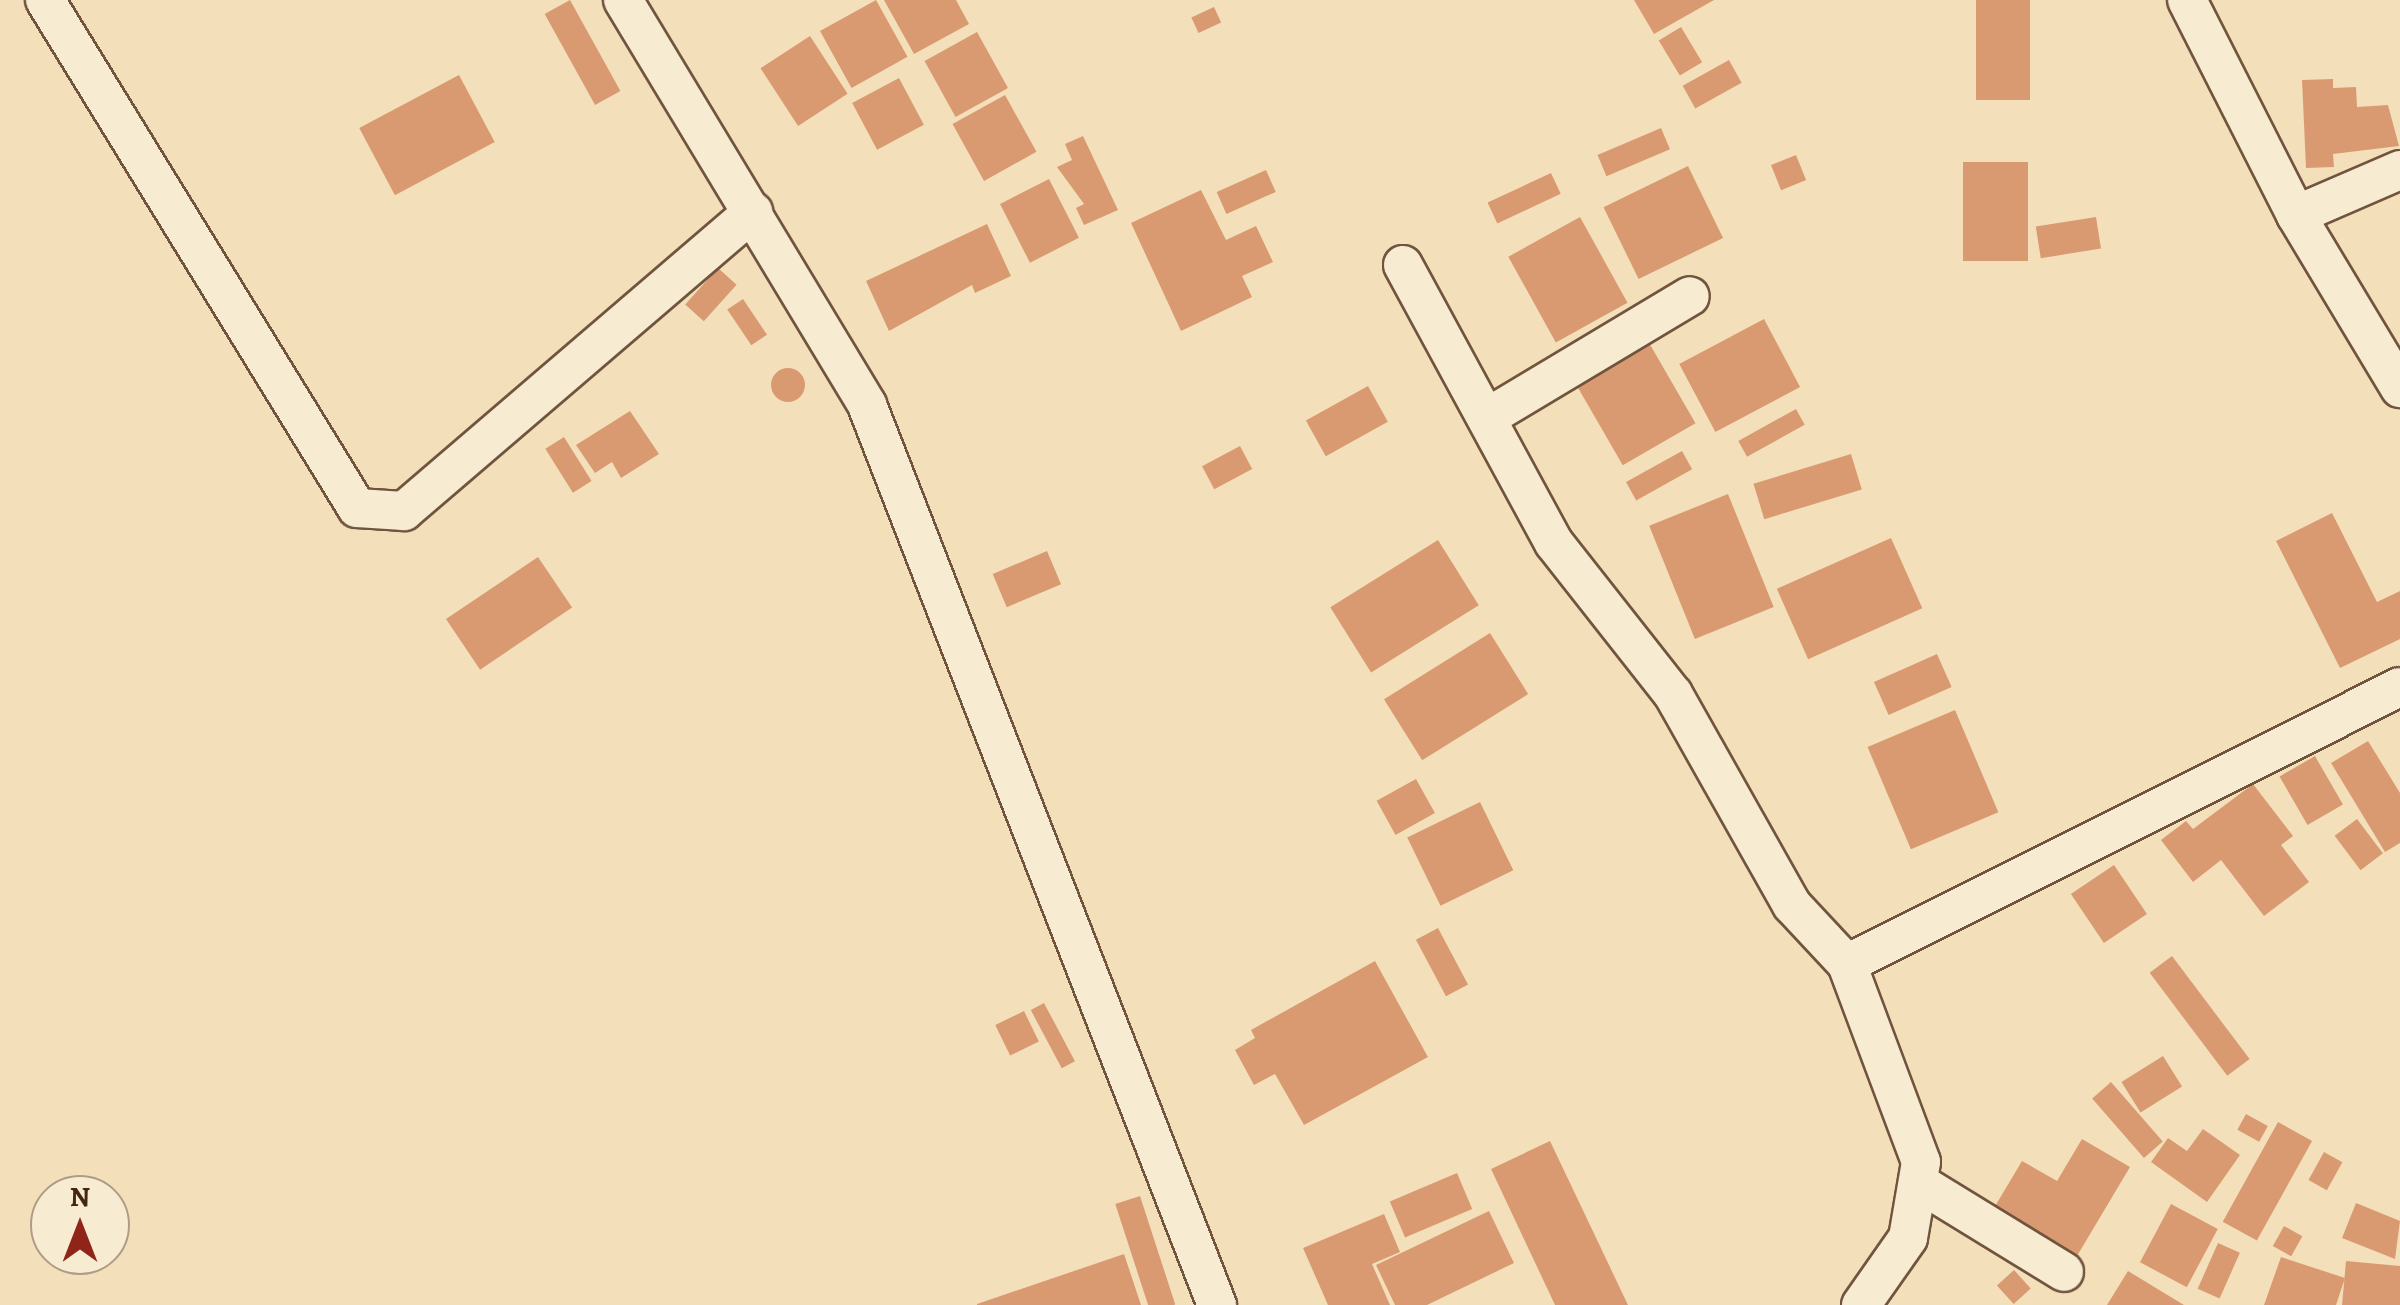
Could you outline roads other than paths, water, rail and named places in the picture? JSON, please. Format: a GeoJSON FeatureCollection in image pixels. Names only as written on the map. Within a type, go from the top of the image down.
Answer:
{"type":"FeatureCollection","features":[{"type":"Feature","properties":{"kind":"street"},"geometry":{"type":"LineString","coordinates":[[45,0],[357,508],[404,510],[753,212]]}},
{"type":"Feature","properties":{"kind":"street"},"geometry":{"type":"LineString","coordinates":[[623,0],[868,404],[1217,1305]]}},
{"type":"Feature","properties":{"kind":"street"},"geometry":{"type":"LineString","coordinates":[[2187,0],[2296,215],[2400,388]]}},
{"type":"Feature","properties":{"kind":"street"},"geometry":{"type":"LineString","coordinates":[[2296,215],[2400,170]]}},
{"type":"Feature","properties":{"kind":"street"},"geometry":{"type":"LineString","coordinates":[[1403,264],[1564,559],[1673,694],[1792,905],[1847,964],[1918,1138],[1919,1184],[1900,1258],[1861,1305]]}},
{"type":"Feature","properties":{"kind":"street"},"geometry":{"type":"LineString","coordinates":[[1488,417],[1690,296]]}},
{"type":"Feature","properties":{"kind":"street"},"geometry":{"type":"LineString","coordinates":[[1847,964],[2400,686]]}},
{"type":"Feature","properties":{"kind":"street"},"geometry":{"type":"LineString","coordinates":[[1919,1184],[2064,1272]]}}]}
